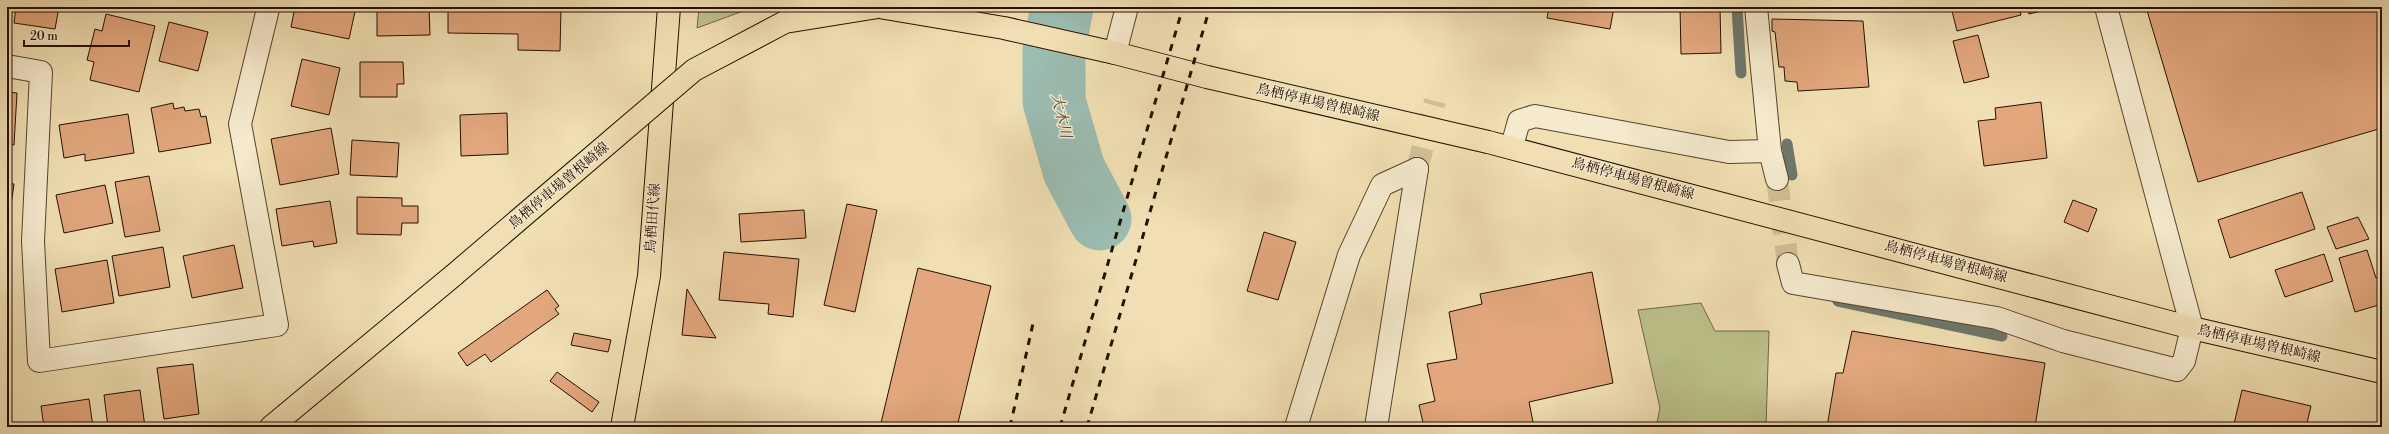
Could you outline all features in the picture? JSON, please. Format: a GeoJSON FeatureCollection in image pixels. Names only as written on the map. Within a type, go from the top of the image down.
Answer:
{"type":"FeatureCollection","features":[{"type":"Feature","properties":{"kind":"main road","name":"鳥栖田代線"},"geometry":{"type":"LineString","coordinates":[[622,427],[649,276],[669,7]]}},
{"type":"Feature","properties":{"kind":"main road","name":"鳥栖停車場曽根崎線"},"geometry":{"type":"LineString","coordinates":[[271,427],[454,275],[694,70],[785,22],[878,7],[1004,28],[1115,53],[1207,77],[1488,142],[1512,146],[2192,328],[2382,372]]}},
{"type":"Feature","properties":{"kind":"street"},"geometry":{"type":"LineString","coordinates":[[1115,53],[1127,7]]}},
{"type":"Feature","properties":{"kind":"street"},"geometry":{"type":"LineString","coordinates":[[1756,7],[1770,151],[1777,179]]}},
{"type":"Feature","properties":{"kind":"street"},"geometry":{"type":"LineString","coordinates":[[1788,264],[1793,283],[1997,318],[2063,341],[2177,370],[2184,361],[2192,328],[2106,7]]}},
{"type":"Feature","properties":{"kind":"street"},"geometry":{"type":"LineString","coordinates":[[7,66],[41,72],[33,241],[38,361],[277,325],[240,124],[268,9]]}},
{"type":"Feature","properties":{"kind":"street"},"geometry":{"type":"LineString","coordinates":[[1512,146],[1519,121],[1536,116],[1728,152],[1770,151]]}},
{"type":"Feature","properties":{"kind":"street"},"geometry":{"type":"LineString","coordinates":[[1296,427],[1349,255],[1382,185],[1417,169],[1376,427]]}},
{"type":"Feature","properties":{"kind":"green space"},"geometry":{"type":"Polygon","coordinates":[[[699,7],[754,7],[697,28],[699,7]]]}},
{"type":"Feature","properties":{"kind":"green space"},"geometry":{"type":"Polygon","coordinates":[[[1701,303],[1715,331],[1769,331],[1766,427],[1656,427],[1660,408],[1638,310],[1701,303]]]}},
{"type":"Feature","properties":{"kind":"building"},"geometry":{"type":"Polygon","coordinates":[[[16,7],[59,7],[55,29],[14,23],[16,7]]]}},
{"type":"Feature","properties":{"kind":"building"},"geometry":{"type":"Polygon","coordinates":[[[295,7],[356,7],[349,39],[291,27],[295,7]]]}},
{"type":"Feature","properties":{"kind":"building"},"geometry":{"type":"Polygon","coordinates":[[[377,7],[429,7],[430,35],[377,36],[377,7]]]}},
{"type":"Feature","properties":{"kind":"building"},"geometry":{"type":"Polygon","coordinates":[[[448,7],[561,7],[560,51],[518,50],[518,34],[448,33],[448,7]]]}},
{"type":"Feature","properties":{"kind":"building"},"geometry":{"type":"Polygon","coordinates":[[[1549,7],[1614,7],[1610,29],[1547,18],[1549,7]]]}},
{"type":"Feature","properties":{"kind":"building"},"geometry":{"type":"Polygon","coordinates":[[[1680,7],[1720,7],[1721,53],[1681,54],[1680,7]]]}},
{"type":"Feature","properties":{"kind":"building"},"geometry":{"type":"Polygon","coordinates":[[[1951,7],[2019,7],[2021,15],[1957,31],[1951,7]]]}},
{"type":"Feature","properties":{"kind":"building"},"geometry":{"type":"Polygon","coordinates":[[[2027,7],[2058,7],[2029,14],[2027,7]]]}},
{"type":"Feature","properties":{"kind":"building"},"geometry":{"type":"Polygon","coordinates":[[[2146,7],[2382,7],[2382,128],[2198,182],[2146,7]]]}},
{"type":"Feature","properties":{"kind":"building"},"geometry":{"type":"Polygon","coordinates":[[[106,14],[155,26],[139,92],[90,80],[94,62],[87,60],[95,29],[102,31],[106,14]]]}},
{"type":"Feature","properties":{"kind":"building"},"geometry":{"type":"Polygon","coordinates":[[[1772,19],[1863,21],[1869,87],[1798,91],[1797,82],[1785,81],[1784,67],[1779,67],[1775,32],[1772,31],[1772,19]]]}},
{"type":"Feature","properties":{"kind":"building"},"geometry":{"type":"Polygon","coordinates":[[[169,22],[208,32],[198,71],[159,61],[169,22]]]}},
{"type":"Feature","properties":{"kind":"building"},"geometry":{"type":"Polygon","coordinates":[[[1978,35],[1989,77],[1964,83],[1953,41],[1978,35]]]}},
{"type":"Feature","properties":{"kind":"building"},"geometry":{"type":"Polygon","coordinates":[[[302,59],[340,68],[329,115],[291,106],[302,59]]]}},
{"type":"Feature","properties":{"kind":"building"},"geometry":{"type":"Polygon","coordinates":[[[360,62],[403,62],[404,84],[397,84],[397,97],[360,97],[360,62]]]}},
{"type":"Feature","properties":{"kind":"building"},"geometry":{"type":"Polygon","coordinates":[[[7,92],[17,93],[14,145],[7,144],[7,92]]]}},
{"type":"Feature","properties":{"kind":"building"},"geometry":{"type":"Polygon","coordinates":[[[2041,102],[2047,158],[1984,166],[1978,121],[1996,119],[1995,108],[2041,102]]]}},
{"type":"Feature","properties":{"kind":"building"},"geometry":{"type":"Polygon","coordinates":[[[173,103],[174,109],[184,107],[185,111],[199,109],[201,117],[206,116],[211,143],[159,152],[151,108],[173,103]]]}},
{"type":"Feature","properties":{"kind":"building"},"geometry":{"type":"Polygon","coordinates":[[[507,113],[508,154],[461,156],[460,115],[507,113]]]}},
{"type":"Feature","properties":{"kind":"building"},"geometry":{"type":"Polygon","coordinates":[[[128,114],[134,153],[85,161],[85,154],[64,158],[59,125],[128,114]]]}},
{"type":"Feature","properties":{"kind":"building"},"geometry":{"type":"Polygon","coordinates":[[[331,128],[339,174],[280,185],[271,139],[331,128]]]}},
{"type":"Feature","properties":{"kind":"building"},"geometry":{"type":"Polygon","coordinates":[[[352,140],[399,143],[397,177],[350,175],[352,140]]]}},
{"type":"Feature","properties":{"kind":"building"},"geometry":{"type":"Polygon","coordinates":[[[149,176],[160,231],[125,237],[115,182],[149,176]]]}},
{"type":"Feature","properties":{"kind":"building"},"geometry":{"type":"Polygon","coordinates":[[[7,183],[14,184],[7,234],[7,183]]]}},
{"type":"Feature","properties":{"kind":"building"},"geometry":{"type":"Polygon","coordinates":[[[105,185],[113,223],[64,233],[56,195],[105,185]]]}},
{"type":"Feature","properties":{"kind":"building"},"geometry":{"type":"Polygon","coordinates":[[[2302,192],[2315,229],[2230,258],[2218,220],[2302,192]]]}},
{"type":"Feature","properties":{"kind":"building"},"geometry":{"type":"Polygon","coordinates":[[[357,197],[402,198],[402,206],[418,206],[418,223],[402,223],[401,235],[357,234],[357,197]]]}},
{"type":"Feature","properties":{"kind":"building"},"geometry":{"type":"Polygon","coordinates":[[[2073,200],[2097,209],[2088,232],[2064,222],[2073,200]]]}},
{"type":"Feature","properties":{"kind":"building"},"geometry":{"type":"Polygon","coordinates":[[[330,201],[337,243],[314,247],[313,241],[282,246],[276,209],[330,201]]]}},
{"type":"Feature","properties":{"kind":"building"},"geometry":{"type":"Polygon","coordinates":[[[847,204],[877,210],[855,312],[824,305],[847,204]]]}},
{"type":"Feature","properties":{"kind":"building"},"geometry":{"type":"Polygon","coordinates":[[[804,210],[806,238],[741,242],[739,214],[804,210]]]}},
{"type":"Feature","properties":{"kind":"building"},"geometry":{"type":"Polygon","coordinates":[[[2358,217],[2369,239],[2336,249],[2327,227],[2358,217]]]}},
{"type":"Feature","properties":{"kind":"building"},"geometry":{"type":"Polygon","coordinates":[[[1264,232],[1296,242],[1278,300],[1247,291],[1264,232]]]}},
{"type":"Feature","properties":{"kind":"building"},"geometry":{"type":"Polygon","coordinates":[[[234,245],[243,288],[192,298],[183,256],[234,245]]]}},
{"type":"Feature","properties":{"kind":"building"},"geometry":{"type":"Polygon","coordinates":[[[163,247],[170,287],[119,296],[112,256],[163,247]]]}},
{"type":"Feature","properties":{"kind":"building"},"geometry":{"type":"Polygon","coordinates":[[[2367,250],[2376,278],[2382,276],[2382,304],[2355,312],[2339,258],[2367,250]]]}},
{"type":"Feature","properties":{"kind":"building"},"geometry":{"type":"Polygon","coordinates":[[[724,252],[799,259],[793,317],[768,314],[769,304],[719,300],[724,252]]]}},
{"type":"Feature","properties":{"kind":"building"},"geometry":{"type":"Polygon","coordinates":[[[2324,254],[2333,281],[2285,297],[2275,270],[2324,254]]]}},
{"type":"Feature","properties":{"kind":"building"},"geometry":{"type":"Polygon","coordinates":[[[107,260],[114,303],[62,312],[55,269],[107,260]]]}},
{"type":"Feature","properties":{"kind":"building"},"geometry":{"type":"Polygon","coordinates":[[[918,268],[991,286],[957,427],[880,427],[918,268]]]}},
{"type":"Feature","properties":{"kind":"building"},"geometry":{"type":"Polygon","coordinates":[[[1592,272],[1613,383],[1529,402],[1534,427],[1424,427],[1419,405],[1435,401],[1427,364],[1457,359],[1449,312],[1482,304],[1480,294],[1592,272]]]}},
{"type":"Feature","properties":{"kind":"building"},"geometry":{"type":"Polygon","coordinates":[[[687,289],[716,338],[682,335],[687,289]]]}},
{"type":"Feature","properties":{"kind":"building"},"geometry":{"type":"Polygon","coordinates":[[[547,290],[559,306],[555,309],[559,314],[491,362],[485,354],[467,366],[458,353],[547,290]]]}},
{"type":"Feature","properties":{"kind":"building"},"geometry":{"type":"Polygon","coordinates":[[[1852,331],[2045,363],[2035,427],[1827,427],[1836,373],[1843,373],[1852,331]]]}},
{"type":"Feature","properties":{"kind":"building"},"geometry":{"type":"Polygon","coordinates":[[[574,333],[611,340],[608,352],[571,345],[574,333]]]}},
{"type":"Feature","properties":{"kind":"building"},"geometry":{"type":"Polygon","coordinates":[[[193,364],[199,414],[164,419],[157,368],[193,364]]]}},
{"type":"Feature","properties":{"kind":"building"},"geometry":{"type":"Polygon","coordinates":[[[557,372],[599,402],[592,412],[550,381],[557,372]]]}},
{"type":"Feature","properties":{"kind":"building"},"geometry":{"type":"Polygon","coordinates":[[[140,390],[145,427],[108,427],[104,395],[140,390]]]}},
{"type":"Feature","properties":{"kind":"building"},"geometry":{"type":"Polygon","coordinates":[[[2242,390],[2311,406],[2306,427],[2246,427],[2234,424],[2242,390]]]}},
{"type":"Feature","properties":{"kind":"building"},"geometry":{"type":"Polygon","coordinates":[[[89,399],[93,427],[44,427],[41,406],[89,399]]]}},
{"type":"Feature","properties":{"kind":"waterway","name":"大木川"},"geometry":{"type":"LineString","coordinates":[[1062,7],[1054,50],[1054,101],[1074,170],[1100,219]]}},
{"type":"Feature","properties":{"kind":"waterway"},"geometry":{"type":"LineString","coordinates":[[1737,7],[1741,73]]}},
{"type":"Feature","properties":{"kind":"waterway"},"geometry":{"type":"LineString","coordinates":[[1787,144],[1792,175]]}},
{"type":"Feature","properties":{"kind":"waterway"},"geometry":{"type":"LineString","coordinates":[[1838,301],[2002,336]]}},
{"type":"Feature","properties":{"kind":"tunnel"},"geometry":{"type":"LineString","coordinates":[[1417,169],[1435,101]]}},
{"type":"Feature","properties":{"kind":"tunnel"},"geometry":{"type":"LineString","coordinates":[[1777,179],[1788,264]]}},
{"type":"Feature","properties":{"kind":"railway"},"geometry":{"type":"LineString","coordinates":[[1060,427],[1183,7]]}},
{"type":"Feature","properties":{"kind":"railway"},"geometry":{"type":"LineString","coordinates":[[1087,427],[1210,7]]}},
{"type":"Feature","properties":{"kind":"railway"},"geometry":{"type":"LineString","coordinates":[[1010,427],[1034,319]]}}]}
